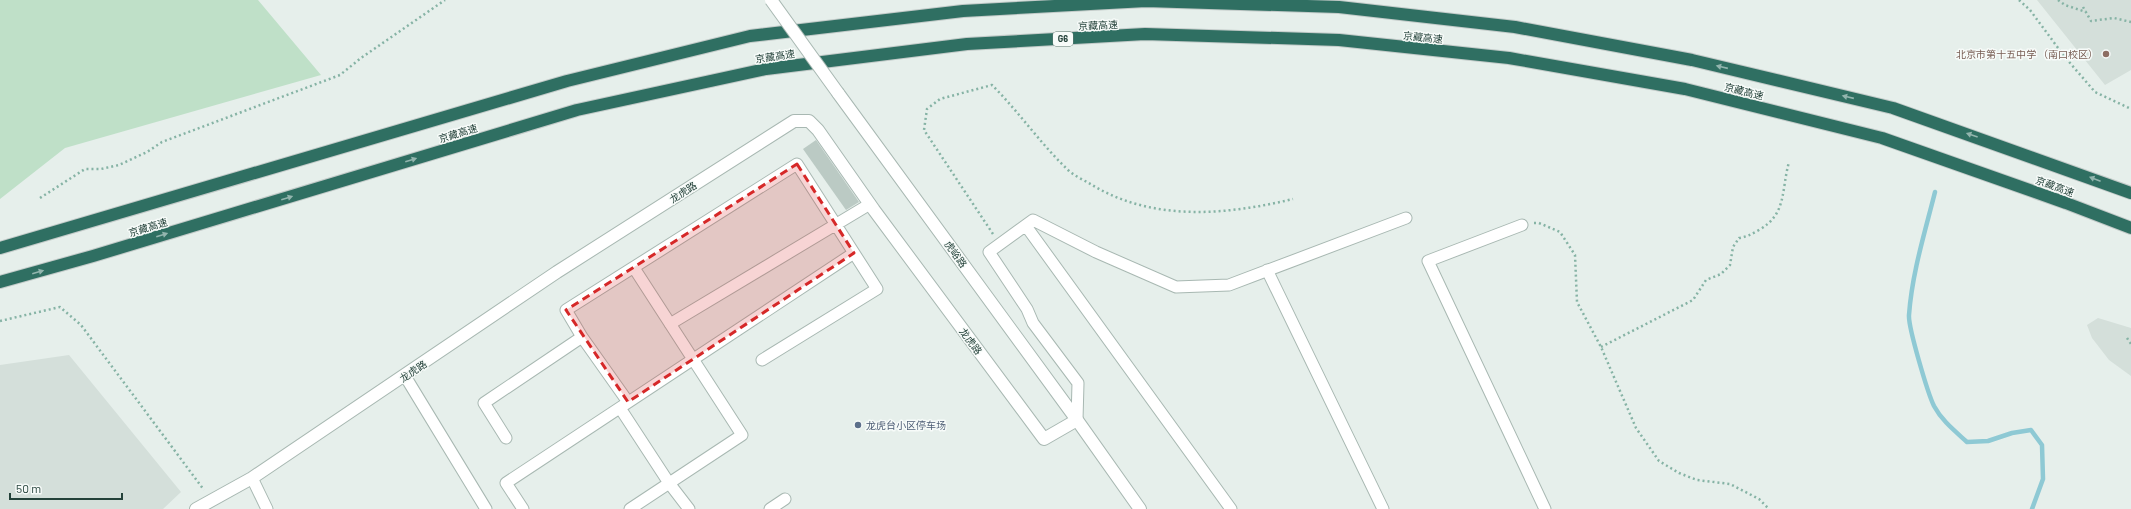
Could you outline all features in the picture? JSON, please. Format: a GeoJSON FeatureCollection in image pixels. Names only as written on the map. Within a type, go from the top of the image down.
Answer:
{"type":"FeatureCollection","features":[{"type":"Feature","properties":{"kind":"highway","name":"京藏高速"},"geometry":{"type":"LineString","coordinates":[[0,248],[568,81],[750,36],[963,11],[1146,1],[1346,8],[1515,27],[1692,60],[1893,108],[2131,193]]}},
{"type":"Feature","properties":{"kind":"highway","name":"京藏高速"},"geometry":{"type":"LineString","coordinates":[[0,282],[93,256],[577,110],[766,69],[966,44],[1145,34],[1338,40],[1509,58],[1685,89],[1882,138],[2066,203],[2131,228]]}},
{"type":"Feature","properties":{"kind":"street","name":"虎峪路"},"geometry":{"type":"LineString","coordinates":[[771,0],[1077,420],[1140,509]]}},
{"type":"Feature","properties":{"kind":"street","name":"龙虎路"},"geometry":{"type":"LineString","coordinates":[[196,509],[252,478],[557,272],[794,121],[809,121],[818,130],[870,204],[1044,439],[1077,420]]}},
{"type":"Feature","properties":{"kind":"street"},"geometry":{"type":"LineString","coordinates":[[689,509],[669,483],[624,405],[566,310],[797,164],[877,290],[762,360]]}},
{"type":"Feature","properties":{"kind":"street"},"geometry":{"type":"LineString","coordinates":[[670,324],[870,204]]}},
{"type":"Feature","properties":{"kind":"street"},"geometry":{"type":"LineString","coordinates":[[1077,420],[1078,383],[1033,323],[1027,309],[989,252],[1034,220],[1096,252],[1176,287],[1229,285],[1406,218]]}},
{"type":"Feature","properties":{"kind":"street"},"geometry":{"type":"LineString","coordinates":[[1522,225],[1428,261],[1545,509]]}},
{"type":"Feature","properties":{"kind":"street"},"geometry":{"type":"LineString","coordinates":[[1026,226],[1231,509]]}},
{"type":"Feature","properties":{"kind":"street"},"geometry":{"type":"LineString","coordinates":[[523,509],[506,483],[854,253]]}},
{"type":"Feature","properties":{"kind":"street"},"geometry":{"type":"LineString","coordinates":[[630,509],[742,435],[634,268]]}},
{"type":"Feature","properties":{"kind":"street"},"geometry":{"type":"LineString","coordinates":[[1267,270],[1383,509]]}},
{"type":"Feature","properties":{"kind":"street"},"geometry":{"type":"LineString","coordinates":[[506,438],[484,403],[582,337]]}},
{"type":"Feature","properties":{"kind":"street"},"geometry":{"type":"LineString","coordinates":[[405,376],[486,509]]}},
{"type":"Feature","properties":{"kind":"street"},"geometry":{"type":"LineString","coordinates":[[252,478],[267,509]]}},
{"type":"Feature","properties":{"kind":"street"},"geometry":{"type":"LineString","coordinates":[[770,509],[785,499]]}},
{"type":"Feature","properties":{"kind":"path"},"geometry":{"type":"LineString","coordinates":[[40,198],[85,169],[101,169],[120,165],[147,152],[162,142],[317,85],[340,75],[361,58],[445,0]]}},
{"type":"Feature","properties":{"kind":"path"},"geometry":{"type":"LineString","coordinates":[[2019,0],[2030,10],[2064,56],[2095,92],[2131,109]]}},
{"type":"Feature","properties":{"kind":"path"},"geometry":{"type":"LineString","coordinates":[[2058,0],[2065,5],[2086,12]]}},
{"type":"Feature","properties":{"kind":"path"},"geometry":{"type":"LineString","coordinates":[[2083,7],[2091,21],[2114,18],[2131,22]]}},
{"type":"Feature","properties":{"kind":"path"},"geometry":{"type":"LineString","coordinates":[[1000,244],[924,130],[927,109],[940,99],[992,85],[1016,109],[1043,144],[1068,170],[1106,193],[1145,208],[1190,213],[1258,207],[1293,199]]}},
{"type":"Feature","properties":{"kind":"path"},"geometry":{"type":"LineString","coordinates":[[1601,347],[1693,300],[1706,280],[1721,274],[1730,266],[1733,247],[1738,238],[1747,237],[1770,224],[1777,216],[1789,162]]}},
{"type":"Feature","properties":{"kind":"path"},"geometry":{"type":"LineString","coordinates":[[1522,225],[1539,223],[1560,232],[1576,255],[1577,302],[1601,347],[1636,428],[1659,462],[1679,473],[1697,480],[1730,484],[1760,499],[1769,509]]}},
{"type":"Feature","properties":{"kind":"path"},"geometry":{"type":"LineString","coordinates":[[0,321],[60,307],[81,325],[211,500]]}},
{"type":"Feature","properties":{"kind":"path"},"geometry":{"type":"LineString","coordinates":[[2127,338],[2131,344]]}},
{"type":"Feature","properties":{"kind":"highlighted area"},"geometry":{"type":"Polygon","coordinates":[[[797,164],[854,253],[628,402],[566,310],[797,164]]]}},
{"type":"Feature","properties":{"kind":"shaded area","name":"北京市第十五中学 （南口校区）"},"geometry":{"type":"Polygon","coordinates":[[[2037,0],[2131,0],[2131,70],[2105,85],[2037,0]]]}},
{"type":"Feature","properties":{"kind":"shaded area"},"geometry":{"type":"Polygon","coordinates":[[[2098,318],[2131,328],[2131,376],[2109,360],[2092,338],[2087,325],[2098,318]]]}},
{"type":"Feature","properties":{"kind":"shaded area"},"geometry":{"type":"Polygon","coordinates":[[[69,355],[181,492],[163,509],[0,509],[0,365],[69,355]]]}},
{"type":"Feature","properties":{"kind":"green space"},"geometry":{"type":"Polygon","coordinates":[[[0,0],[258,0],[321,75],[65,148],[0,199],[0,0]]]}},
{"type":"Feature","properties":{"kind":"building"},"geometry":{"type":"Polygon","coordinates":[[[816,140],[859,202],[846,210],[803,149],[816,140]]]}},
{"type":"Feature","properties":{"kind":"waterway"},"geometry":{"type":"LineString","coordinates":[[1935,192],[1916,268],[1909,315],[1915,346],[1923,375],[1931,399],[1937,411],[1949,426],[1967,442],[1988,441],[2012,433],[2031,430],[2042,445],[2043,479],[2032,509]]}},
{"type":"Feature","properties":{"kind":"place","name":"北京市第十五中学 （南口校区）"},"geometry":{"type":"Point","coordinates":[2106,54]}},
{"type":"Feature","properties":{"kind":"place","name":"龙虎台小区停车场"},"geometry":{"type":"Point","coordinates":[858,425]}}]}
